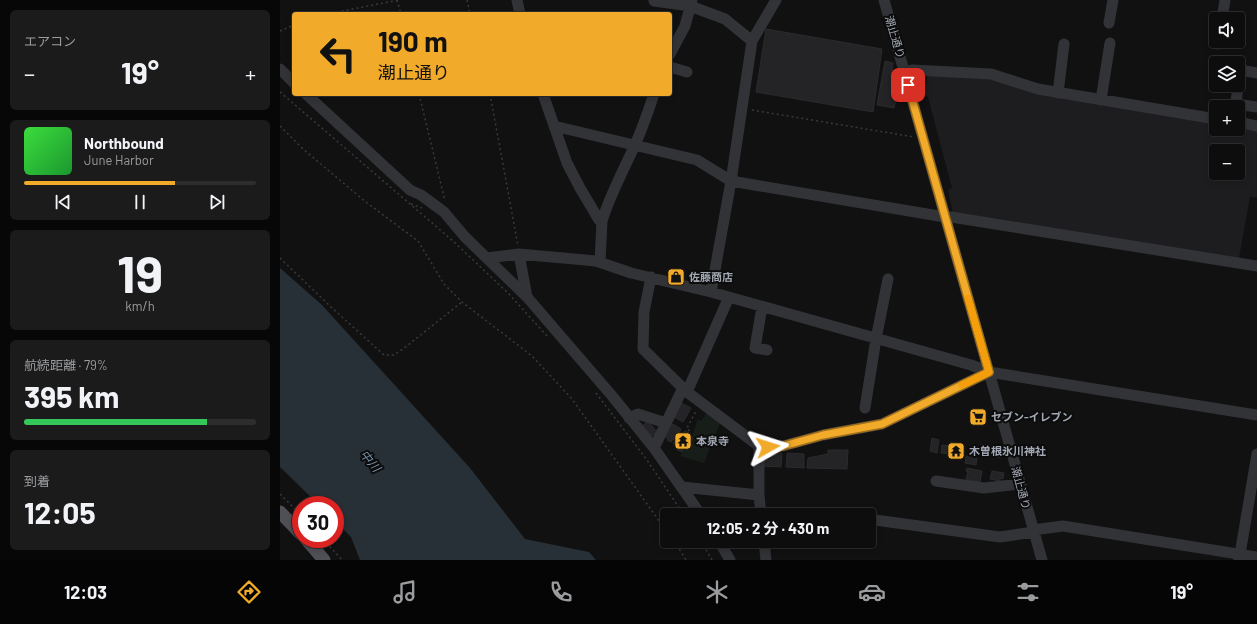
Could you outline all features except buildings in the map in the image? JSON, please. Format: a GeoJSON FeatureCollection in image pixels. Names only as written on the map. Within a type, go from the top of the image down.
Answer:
{"type":"FeatureCollection","features":[{"type":"Feature","properties":{"kind":"main road"},"geometry":{"type":"LineString","coordinates":[[280,512],[292,525]]}},
{"type":"Feature","properties":{"kind":"main road"},"geometry":{"type":"LineString","coordinates":[[314,548],[324,560]]}},
{"type":"Feature","properties":{"kind":"street"},"geometry":{"type":"LineString","coordinates":[[517,0],[520,12]]}},
{"type":"Feature","properties":{"kind":"street"},"geometry":{"type":"LineString","coordinates":[[710,292],[731,181],[752,41],[776,0]]}},
{"type":"Feature","properties":{"kind":"street","name":"潮止通り"},"geometry":{"type":"LineString","coordinates":[[884,0],[1042,560]]}},
{"type":"Feature","properties":{"kind":"street"},"geometry":{"type":"LineString","coordinates":[[1109,24],[1113,0]]}},
{"type":"Feature","properties":{"kind":"street"},"geometry":{"type":"LineString","coordinates":[[1223,12],[1225,0]]}},
{"type":"Feature","properties":{"kind":"street"},"geometry":{"type":"LineString","coordinates":[[654,1],[691,3],[725,19],[752,41]]}},
{"type":"Feature","properties":{"kind":"street"},"geometry":{"type":"LineString","coordinates":[[672,47],[684,26],[691,3]]}},
{"type":"Feature","properties":{"kind":"street"},"geometry":{"type":"LineString","coordinates":[[1101,100],[1110,42]]}},
{"type":"Feature","properties":{"kind":"street"},"geometry":{"type":"LineString","coordinates":[[1058,93],[1064,44]]}},
{"type":"Feature","properties":{"kind":"street"},"geometry":{"type":"LineString","coordinates":[[672,68],[687,72]]}},
{"type":"Feature","properties":{"kind":"street"},"geometry":{"type":"LineString","coordinates":[[280,70],[292,81]]}},
{"type":"Feature","properties":{"kind":"street"},"geometry":{"type":"LineString","coordinates":[[905,72],[912,70],[991,74],[1038,90],[1209,118]]}},
{"type":"Feature","properties":{"kind":"street"},"geometry":{"type":"LineString","coordinates":[[1237,100],[1241,70],[1257,73]]}},
{"type":"Feature","properties":{"kind":"street"},"geometry":{"type":"LineString","coordinates":[[308,96],[410,190],[421,195],[444,212],[465,236],[527,297],[572,348],[630,418],[654,448],[696,508]]}},
{"type":"Feature","properties":{"kind":"street"},"geometry":{"type":"LineString","coordinates":[[544,96],[567,163],[599,220],[602,221]]}},
{"type":"Feature","properties":{"kind":"street"},"geometry":{"type":"LineString","coordinates":[[600,262],[602,221],[635,145],[653,96]]}},
{"type":"Feature","properties":{"kind":"street"},"geometry":{"type":"LineString","coordinates":[[1245,106],[1257,107]]}},
{"type":"Feature","properties":{"kind":"street"},"geometry":{"type":"LineString","coordinates":[[1245,123],[1257,126]]}},
{"type":"Feature","properties":{"kind":"street"},"geometry":{"type":"LineString","coordinates":[[554,126],[697,160],[731,181],[1257,266]]}},
{"type":"Feature","properties":{"kind":"street"},"geometry":{"type":"LineString","coordinates":[[487,258],[519,254],[564,257],[600,262],[631,273],[729,297],[971,365],[989,372],[1257,415]]}},
{"type":"Feature","properties":{"kind":"street"},"geometry":{"type":"LineString","coordinates":[[519,254],[527,297]]}},
{"type":"Feature","properties":{"kind":"street"},"geometry":{"type":"LineString","coordinates":[[651,277],[644,312],[643,349],[685,390],[759,446],[783,446],[823,435],[882,424],[989,372]]}},
{"type":"Feature","properties":{"kind":"street"},"geometry":{"type":"LineString","coordinates":[[865,408],[876,339],[888,279]]}},
{"type":"Feature","properties":{"kind":"street"},"geometry":{"type":"LineString","coordinates":[[654,448],[666,423],[685,390],[729,297]]}},
{"type":"Feature","properties":{"kind":"street"},"geometry":{"type":"LineString","coordinates":[[762,307],[755,348],[767,350]]}},
{"type":"Feature","properties":{"kind":"street"},"geometry":{"type":"LineString","coordinates":[[630,418],[638,414],[666,423]]}},
{"type":"Feature","properties":{"kind":"street"},"geometry":{"type":"LineString","coordinates":[[759,446],[760,508]]}},
{"type":"Feature","properties":{"kind":"street"},"geometry":{"type":"LineString","coordinates":[[1240,557],[1257,454]]}},
{"type":"Feature","properties":{"kind":"street"},"geometry":{"type":"LineString","coordinates":[[936,481],[984,488],[1021,484]]}},
{"type":"Feature","properties":{"kind":"street"},"geometry":{"type":"LineString","coordinates":[[682,487],[759,495]]}},
{"type":"Feature","properties":{"kind":"street"},"geometry":{"type":"LineString","coordinates":[[876,520],[1000,537],[1063,526],[1240,557],[1257,557]]}},
{"type":"Feature","properties":{"kind":"street"},"geometry":{"type":"LineString","coordinates":[[723,548],[730,560]]}},
{"type":"Feature","properties":{"kind":"street"},"geometry":{"type":"LineString","coordinates":[[766,560],[767,548]]}},
{"type":"Feature","properties":{"kind":"path"},"geometry":{"type":"LineString","coordinates":[[337,12],[398,0],[401,12]]}},
{"type":"Feature","properties":{"kind":"path"},"geometry":{"type":"LineString","coordinates":[[467,0],[470,12]]}},
{"type":"Feature","properties":{"kind":"path"},"geometry":{"type":"LineString","coordinates":[[280,31],[292,26]]}},
{"type":"Feature","properties":{"kind":"path"},"geometry":{"type":"LineString","coordinates":[[280,92],[453,241],[508,293],[549,339]]}},
{"type":"Feature","properties":{"kind":"path"},"geometry":{"type":"LineString","coordinates":[[419,96],[448,217]]}},
{"type":"Feature","properties":{"kind":"path"},"geometry":{"type":"LineString","coordinates":[[490,96],[519,254]]}},
{"type":"Feature","properties":{"kind":"path"},"geometry":{"type":"LineString","coordinates":[[742,109],[923,139]]}},
{"type":"Feature","properties":{"kind":"path"},"geometry":{"type":"LineString","coordinates":[[280,126],[303,149],[368,203],[418,241],[444,284],[462,302],[532,356],[572,399],[660,522]]}},
{"type":"Feature","properties":{"kind":"path"},"geometry":{"type":"LineString","coordinates":[[280,258],[384,355],[393,355],[403,349],[462,302]]}},
{"type":"Feature","properties":{"kind":"path"},"geometry":{"type":"LineString","coordinates":[[595,391],[647,460],[679,508]]}},
{"type":"Feature","properties":{"kind":"path"},"geometry":{"type":"LineString","coordinates":[[688,431],[689,430],[687,428],[700,402]]}},
{"type":"Feature","properties":{"kind":"path"},"geometry":{"type":"LineString","coordinates":[[280,494],[292,505]]}},
{"type":"Feature","properties":{"kind":"path"},"geometry":{"type":"LineString","coordinates":[[331,548],[342,560]]}},
{"type":"Feature","properties":{"kind":"path"},"geometry":{"type":"LineString","coordinates":[[678,548],[686,560]]}},
{"type":"Feature","properties":{"kind":"path"},"geometry":{"type":"LineString","coordinates":[[705,548],[712,560]]}},
{"type":"Feature","properties":{"kind":"shaded area"},"geometry":{"type":"Polygon","coordinates":[[[928,73],[993,76],[1209,122],[1209,136],[1245,136],[1245,127],[1257,129],[1257,198],[1250,197],[1239,258],[953,214],[948,190],[952,188],[928,97],[924,94],[928,73]]]}},
{"type":"Feature","properties":{"kind":"shaded area"},"geometry":{"type":"Polygon","coordinates":[[[708,411],[721,421],[704,463],[680,456],[685,449],[689,450],[695,437],[692,436],[698,419],[701,421],[708,411]]]}},
{"type":"Feature","properties":{"kind":"water","name":"中川"},"geometry":{"type":"Polygon","coordinates":[[[280,268],[322,305],[470,468],[525,539],[589,552],[596,560],[360,560],[351,537],[344,530],[344,496],[310,496],[280,467],[280,268]]]}},
{"type":"Feature","properties":{"kind":"slow traffic"},"geometry":{"type":"LineString","coordinates":[[962,385],[989,372],[968,298]]}},
{"type":"Feature","properties":{"kind":"place","name":"佐藤商店"},"geometry":{"type":"Point","coordinates":[676,277]}},
{"type":"Feature","properties":{"kind":"place","name":"セブン-イレブン"},"geometry":{"type":"Point","coordinates":[978,417]}},
{"type":"Feature","properties":{"kind":"place","name":"本泉寺"},"geometry":{"type":"Point","coordinates":[683,441]}},
{"type":"Feature","properties":{"kind":"place","name":"木曽根氷川神社"},"geometry":{"type":"Point","coordinates":[956,451]}},
{"type":"Feature","properties":{"kind":"route"},"geometry":{"type":"LineString","coordinates":[[768,447],[783,446],[823,435],[882,424],[989,372],[908,85]]}}]}
